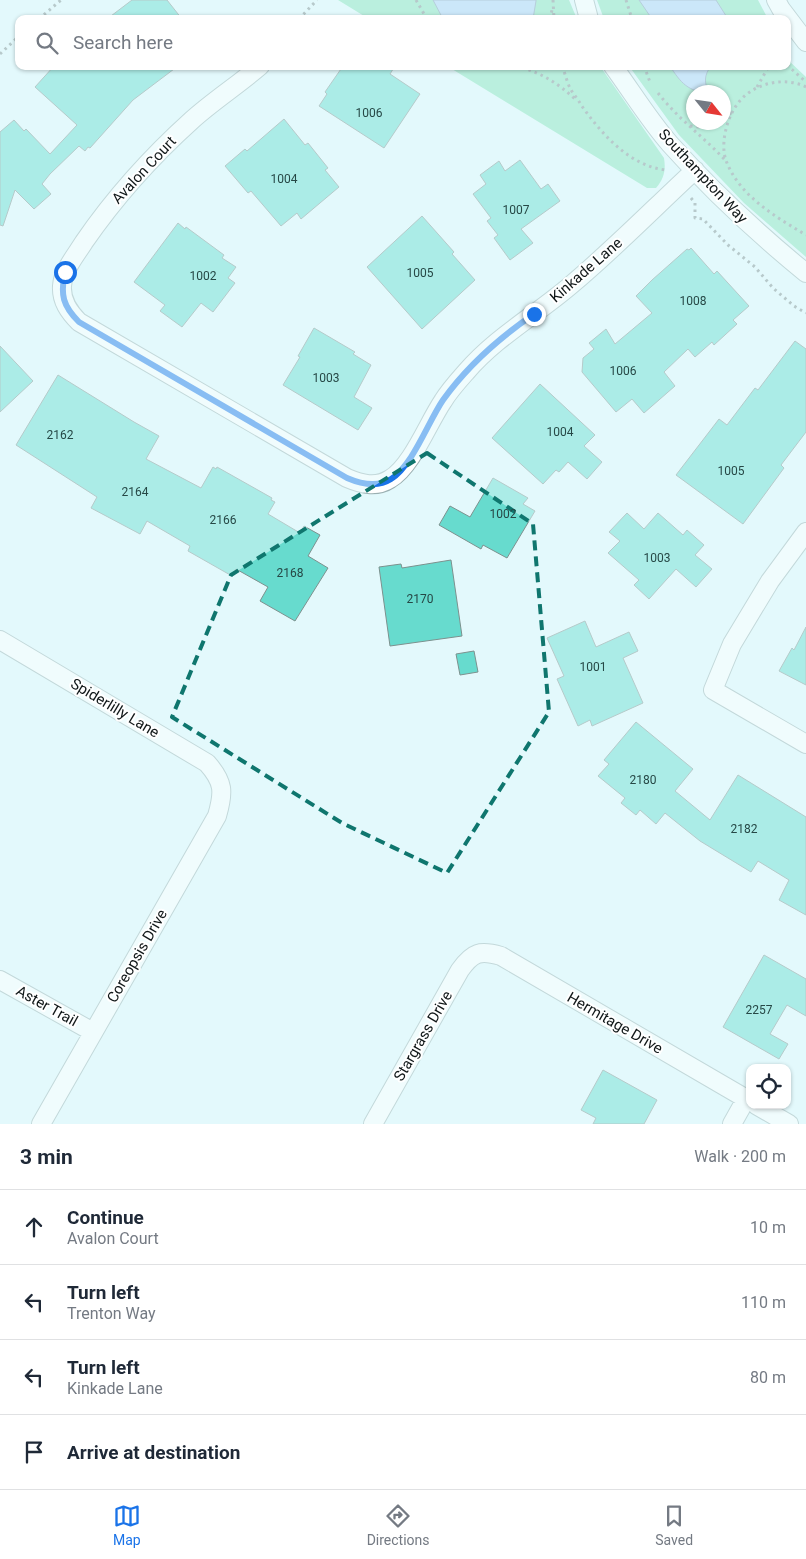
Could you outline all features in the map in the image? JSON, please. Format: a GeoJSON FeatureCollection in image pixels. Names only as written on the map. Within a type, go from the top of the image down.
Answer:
{"type":"FeatureCollection","features":[{"type":"Feature","properties":{"kind":"street"},"geometry":{"type":"LineString","coordinates":[[584,0],[588,15]]}},
{"type":"Feature","properties":{"kind":"street"},"geometry":{"type":"LineString","coordinates":[[776,0],[786,15]]}},
{"type":"Feature","properties":{"kind":"street"},"geometry":{"type":"LineString","coordinates":[[791,22],[806,42]]}},
{"type":"Feature","properties":{"kind":"street","name":"Avalon Court"},"geometry":{"type":"LineString","coordinates":[[255,70],[193,119],[128,184],[100,219],[65,272],[62,286],[64,300],[69,312],[79,322],[347,478],[361,484],[382,482]]}},
{"type":"Feature","properties":{"kind":"street","name":"Southampton Way"},"geometry":{"type":"LineString","coordinates":[[617,70],[670,143],[722,199],[806,273]]}},
{"type":"Feature","properties":{"kind":"street","name":"Kinkade Lane"},"geometry":{"type":"LineString","coordinates":[[382,482],[389,480],[401,471],[443,401],[479,358],[505,334],[570,286],[695,170]]}},
{"type":"Feature","properties":{"kind":"street"},"geometry":{"type":"LineString","coordinates":[[806,532],[770,581],[732,644],[713,690],[806,744]]}},
{"type":"Feature","properties":{"kind":"street","name":"Spiderlilly Lane"},"geometry":{"type":"LineString","coordinates":[[0,640],[206,763],[217,774],[222,785]]}},
{"type":"Feature","properties":{"kind":"street","name":"Coreopsis Drive"},"geometry":{"type":"LineString","coordinates":[[41,1124],[217,816],[222,799],[222,785]]}},
{"type":"Feature","properties":{"kind":"street","name":"Hermitage Drive"},"geometry":{"type":"LineString","coordinates":[[478,953],[489,952],[501,956],[746,1099]]}},
{"type":"Feature","properties":{"kind":"street","name":"Stargrass Drive"},"geometry":{"type":"LineString","coordinates":[[373,1124],[460,970],[468,959],[478,953]]}},
{"type":"Feature","properties":{"kind":"street","name":"Aster Trail"},"geometry":{"type":"LineString","coordinates":[[0,980],[93,1032]]}},
{"type":"Feature","properties":{"kind":"street"},"geometry":{"type":"LineString","coordinates":[[732,1124],[746,1108]]}},
{"type":"Feature","properties":{"kind":"street","name":"Hermitage Drive"},"geometry":{"type":"LineString","coordinates":[[763,1109],[789,1124]]}},
{"type":"Feature","properties":{"kind":"path"},"geometry":{"type":"LineString","coordinates":[[44,15],[62,0]]}},
{"type":"Feature","properties":{"kind":"path"},"geometry":{"type":"LineString","coordinates":[[303,15],[317,0]]}},
{"type":"Feature","properties":{"kind":"path"},"geometry":{"type":"LineString","coordinates":[[416,0],[425,15]]}},
{"type":"Feature","properties":{"kind":"path"},"geometry":{"type":"LineString","coordinates":[[626,0],[631,15]]}},
{"type":"Feature","properties":{"kind":"path"},"geometry":{"type":"LineString","coordinates":[[551,15],[553,2]]}},
{"type":"Feature","properties":{"kind":"path"},"geometry":{"type":"LineString","coordinates":[[553,2],[554,15]]}},
{"type":"Feature","properties":{"kind":"path"},"geometry":{"type":"LineString","coordinates":[[0,54],[15,40]]}},
{"type":"Feature","properties":{"kind":"path"},"geometry":{"type":"LineString","coordinates":[[791,69],[806,82]]}},
{"type":"Feature","properties":{"kind":"path"},"geometry":{"type":"LineString","coordinates":[[530,70],[560,85],[582,105]]}},
{"type":"Feature","properties":{"kind":"path"},"geometry":{"type":"LineString","coordinates":[[563,70],[570,89],[596,125],[622,151],[639,161],[659,169],[668,170],[681,183],[695,204],[695,218],[703,219],[728,245],[755,267],[773,288],[794,306],[806,313]]}},
{"type":"Feature","properties":{"kind":"path"},"geometry":{"type":"LineString","coordinates":[[645,70],[649,82],[672,111],[686,124]]}},
{"type":"Feature","properties":{"kind":"path"},"geometry":{"type":"LineString","coordinates":[[757,88],[767,70]]}},
{"type":"Feature","properties":{"kind":"path"},"geometry":{"type":"LineString","coordinates":[[726,162],[723,143],[728,124],[734,110],[746,94],[763,85],[781,82],[800,84],[806,87]]}},
{"type":"Feature","properties":{"kind":"path"},"geometry":{"type":"LineString","coordinates":[[692,130],[726,162],[735,178],[754,199],[775,216],[806,235]]}},
{"type":"Feature","properties":{"kind":"highlighted area"},"geometry":{"type":"Polygon","coordinates":[[[427,453],[533,524],[549,712],[447,873],[342,823],[172,717],[231,575],[427,453]]]}},
{"type":"Feature","properties":{"kind":"green space"},"geometry":{"type":"Polygon","coordinates":[[[338,0],[569,0],[575,15],[362,15],[338,0]]]}},
{"type":"Feature","properties":{"kind":"green space"},"geometry":{"type":"Polygon","coordinates":[[[597,0],[758,0],[766,15],[603,15],[597,0]]]}},
{"type":"Feature","properties":{"kind":"green space"},"geometry":{"type":"Polygon","coordinates":[[[791,63],[806,77],[806,257],[744,203],[679,135],[632,70],[791,70],[791,63]]]}},
{"type":"Feature","properties":{"kind":"green space"},"geometry":{"type":"Polygon","coordinates":[[[454,70],[603,70],[664,158],[663,178],[656,188],[647,188],[454,70]]]}},
{"type":"Feature","properties":{"kind":"water"},"geometry":{"type":"Polygon","coordinates":[[[433,0],[536,0],[534,15],[441,15],[433,0]]]}},
{"type":"Feature","properties":{"kind":"water"},"geometry":{"type":"Polygon","coordinates":[[[639,0],[716,0],[725,15],[649,15],[639,0]]]}},
{"type":"Feature","properties":{"kind":"water"},"geometry":{"type":"Polygon","coordinates":[[[673,70],[709,70],[706,85],[686,85],[673,70]]]}},
{"type":"Feature","properties":{"kind":"building"},"geometry":{"type":"Polygon","coordinates":[[[132,0],[167,0],[179,15],[112,15],[132,0]]]}},
{"type":"Feature","properties":{"kind":"building"},"geometry":{"type":"Polygon","coordinates":[[[50,70],[173,70],[133,100],[90,148],[88,147],[85,151],[79,146],[50,174],[42,184],[51,194],[34,209],[15,190],[3,226],[0,225],[0,132],[14,120],[24,131],[26,129],[50,154],[77,125],[35,87],[50,70]]]}},
{"type":"Feature","properties":{"kind":"building"},"geometry":{"type":"Polygon","coordinates":[[[340,70],[392,70],[390,74],[420,94],[384,148],[319,106],[327,94],[325,92],[340,70]]]}},
{"type":"Feature","properties":{"kind":"building"},"geometry":{"type":"Polygon","coordinates":[[[284,119],[305,145],[308,143],[328,168],[325,170],[339,187],[301,219],[297,213],[281,226],[251,191],[248,193],[225,166],[245,149],[247,151],[284,119]]]}},
{"type":"Feature","properties":{"kind":"building"},"geometry":{"type":"Polygon","coordinates":[[[520,160],[541,189],[548,184],[560,201],[521,229],[533,243],[510,260],[494,238],[498,235],[487,221],[491,218],[473,194],[486,184],[480,175],[499,161],[505,171],[520,160]]]}},
{"type":"Feature","properties":{"kind":"building"},"geometry":{"type":"Polygon","coordinates":[[[422,216],[454,252],[452,254],[475,280],[422,329],[367,267],[422,216]]]}},
{"type":"Feature","properties":{"kind":"building"},"geometry":{"type":"Polygon","coordinates":[[[178,223],[224,255],[222,258],[236,267],[228,278],[235,283],[213,312],[201,303],[182,327],[160,311],[165,305],[134,282],[178,223]]]}},
{"type":"Feature","properties":{"kind":"building"},"geometry":{"type":"Polygon","coordinates":[[[691,248],[714,274],[717,271],[749,306],[733,320],[737,324],[714,345],[712,342],[695,357],[688,349],[664,372],[675,386],[644,413],[632,399],[616,412],[582,372],[583,358],[594,349],[589,343],[606,329],[615,344],[652,313],[636,296],[687,249],[691,248]]]}},
{"type":"Feature","properties":{"kind":"building"},"geometry":{"type":"Polygon","coordinates":[[[314,328],[355,352],[353,354],[371,365],[354,397],[372,408],[358,430],[283,385],[300,357],[298,356],[314,328]]]}},
{"type":"Feature","properties":{"kind":"building"},"geometry":{"type":"Polygon","coordinates":[[[795,341],[806,349],[806,432],[781,465],[784,468],[743,524],[676,475],[719,419],[727,425],[755,388],[758,390],[795,341]]]}},
{"type":"Feature","properties":{"kind":"building"},"geometry":{"type":"Polygon","coordinates":[[[0,346],[33,381],[0,412],[0,346]]]}},
{"type":"Feature","properties":{"kind":"building"},"geometry":{"type":"Polygon","coordinates":[[[58,375],[159,436],[146,459],[201,488],[213,467],[216,469],[217,467],[272,498],[271,500],[275,502],[268,514],[300,533],[304,526],[320,535],[308,556],[328,568],[295,621],[260,601],[268,587],[236,569],[232,576],[188,551],[190,546],[147,521],[140,534],[91,508],[97,497],[16,445],[58,375]]]}},
{"type":"Feature","properties":{"kind":"building"},"geometry":{"type":"Polygon","coordinates":[[[540,384],[595,435],[584,446],[602,462],[587,479],[568,462],[559,472],[556,470],[543,484],[492,438],[540,384]]]}},
{"type":"Feature","properties":{"kind":"building"},"geometry":{"type":"Polygon","coordinates":[[[493,478],[528,498],[523,504],[535,511],[507,558],[483,545],[481,549],[439,525],[450,506],[470,517],[493,478]]]}},
{"type":"Feature","properties":{"kind":"building"},"geometry":{"type":"Polygon","coordinates":[[[627,513],[644,529],[658,513],[683,535],[687,530],[704,545],[695,555],[712,569],[696,587],[676,569],[649,599],[634,585],[639,580],[608,553],[620,541],[609,532],[627,513]]]}},
{"type":"Feature","properties":{"kind":"building"},"geometry":{"type":"Polygon","coordinates":[[[451,560],[462,636],[390,646],[379,567],[401,564],[402,568],[451,560]]]}},
{"type":"Feature","properties":{"kind":"building"},"geometry":{"type":"Polygon","coordinates":[[[585,621],[596,647],[629,632],[638,651],[623,658],[643,703],[592,726],[590,720],[578,726],[557,679],[564,676],[547,638],[585,621]]]}},
{"type":"Feature","properties":{"kind":"building"},"geometry":{"type":"Polygon","coordinates":[[[806,627],[806,685],[779,671],[792,648],[794,650],[806,627]]]}},
{"type":"Feature","properties":{"kind":"building"},"geometry":{"type":"Polygon","coordinates":[[[474,651],[478,672],[460,675],[456,654],[474,651]]]}},
{"type":"Feature","properties":{"kind":"building"},"geometry":{"type":"Polygon","coordinates":[[[636,722],[693,769],[675,791],[710,820],[738,775],[806,817],[806,915],[779,900],[789,880],[758,861],[751,872],[700,841],[665,813],[656,824],[640,810],[636,815],[621,803],[625,798],[598,776],[609,764],[604,760],[636,722]]]}},
{"type":"Feature","properties":{"kind":"building"},"geometry":{"type":"Polygon","coordinates":[[[764,955],[806,979],[806,1016],[787,1005],[770,1034],[788,1044],[779,1059],[723,1027],[764,955]]]}},
{"type":"Feature","properties":{"kind":"building"},"geometry":{"type":"Polygon","coordinates":[[[603,1070],[657,1100],[644,1124],[593,1124],[596,1118],[581,1110],[603,1070]]]}},
{"type":"Feature","properties":{"kind":"route"},"geometry":{"type":"LineString","coordinates":[[65,272],[62,286],[64,300],[69,312],[79,322],[347,478],[361,484],[375,484],[389,480],[401,471],[443,401],[466,372],[505,334],[534,314]]}}]}
